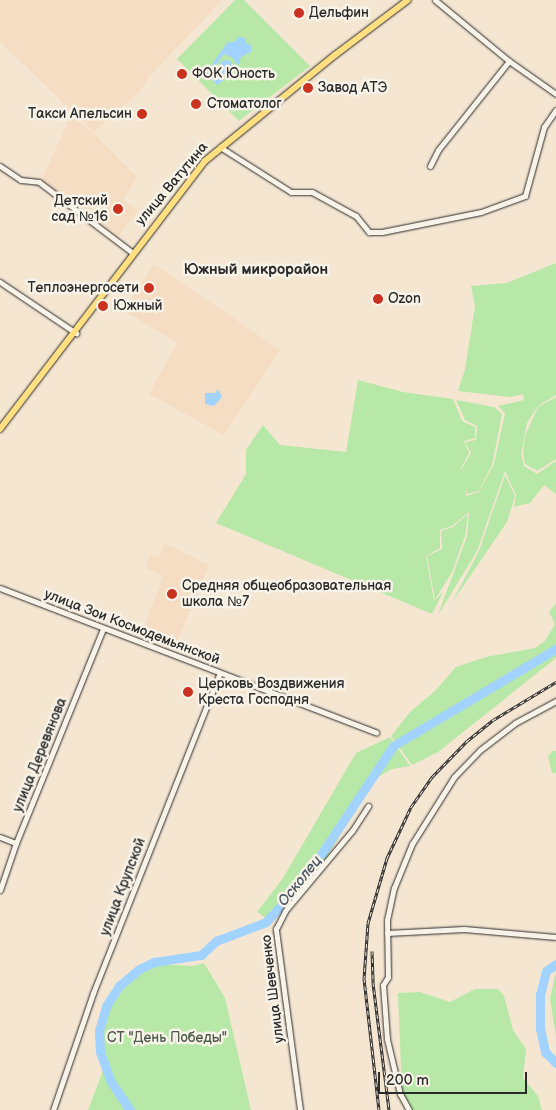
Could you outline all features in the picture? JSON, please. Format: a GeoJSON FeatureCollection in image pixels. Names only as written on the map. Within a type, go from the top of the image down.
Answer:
{"type":"FeatureCollection","features":[{"type":"Feature","properties":{"kind":"main road","name":"улица Ватутина"},"geometry":{"type":"LineString","coordinates":[[0,429],[76,333],[133,253],[192,176],[220,147],[408,0]]}},
{"type":"Feature","properties":{"kind":"street"},"geometry":{"type":"LineString","coordinates":[[435,0],[510,61],[556,94]]}},
{"type":"Feature","properties":{"kind":"street"},"geometry":{"type":"LineString","coordinates":[[430,166],[438,150],[510,61]]}},
{"type":"Feature","properties":{"kind":"street"},"geometry":{"type":"LineString","coordinates":[[220,147],[291,192],[312,192],[356,216],[369,232],[382,232],[480,212],[525,196],[544,127],[556,110]]}},
{"type":"Feature","properties":{"kind":"street"},"geometry":{"type":"LineString","coordinates":[[0,166],[21,180],[39,182],[133,253]]}},
{"type":"Feature","properties":{"kind":"street"},"geometry":{"type":"LineString","coordinates":[[0,282],[76,333]]}},
{"type":"Feature","properties":{"kind":"street","name":"улица Зои Космодемьянской"},"geometry":{"type":"LineString","coordinates":[[0,588],[220,674],[376,732]]}},
{"type":"Feature","properties":{"kind":"street","name":"улица Деревянова"},"geometry":{"type":"LineString","coordinates":[[0,890],[16,843],[103,629]]}},
{"type":"Feature","properties":{"kind":"street","name":"улица Крупской"},"geometry":{"type":"LineString","coordinates":[[53,1110],[93,993],[220,674]]}},
{"type":"Feature","properties":{"kind":"street"},"geometry":{"type":"LineString","coordinates":[[409,1110],[400,1094],[387,1038],[382,985],[388,977],[387,933],[394,901],[412,844],[454,777],[480,750],[515,723],[556,701]]}},
{"type":"Feature","properties":{"kind":"street","name":"улица Шевченко"},"geometry":{"type":"LineString","coordinates":[[300,1110],[276,929],[285,911],[352,831],[368,806]]}},
{"type":"Feature","properties":{"kind":"street"},"geometry":{"type":"LineString","coordinates":[[0,837],[16,843]]}},
{"type":"Feature","properties":{"kind":"street"},"geometry":{"type":"LineString","coordinates":[[387,933],[464,928],[556,937]]}},
{"type":"Feature","properties":{"kind":"shaded area"},"geometry":{"type":"Polygon","coordinates":[[[0,0],[222,0],[148,78],[141,90],[94,132],[0,42],[0,0]]]}},
{"type":"Feature","properties":{"kind":"shaded area"},"geometry":{"type":"Polygon","coordinates":[[[71,116],[95,134],[137,177],[123,200],[138,210],[116,240],[41,181],[71,116]]]}},
{"type":"Feature","properties":{"kind":"shaded area"},"geometry":{"type":"Polygon","coordinates":[[[154,264],[280,350],[224,435],[149,394],[177,343],[123,310],[154,264]]]}},
{"type":"Feature","properties":{"kind":"shaded area"},"geometry":{"type":"Polygon","coordinates":[[[164,543],[209,565],[176,644],[142,633],[163,576],[145,568],[150,554],[159,557],[164,543]]]}},
{"type":"Feature","properties":{"kind":"green space"},"geometry":{"type":"Polygon","coordinates":[[[235,0],[244,0],[310,66],[239,121],[177,59],[235,0]],[[228,60],[219,66],[225,75],[233,69],[228,60]]]}},
{"type":"Feature","properties":{"kind":"green space"},"geometry":{"type":"Polygon","coordinates":[[[556,263],[556,395],[538,406],[527,423],[521,454],[524,466],[537,474],[556,461],[556,494],[544,485],[530,503],[514,507],[516,495],[505,471],[477,551],[438,615],[467,536],[469,512],[452,526],[440,530],[440,548],[426,556],[434,601],[443,592],[432,614],[216,523],[246,474],[246,450],[263,425],[280,445],[346,452],[358,380],[403,392],[453,399],[462,421],[475,427],[475,438],[464,441],[469,453],[461,468],[466,479],[466,496],[479,492],[494,464],[505,413],[498,406],[524,400],[523,394],[511,397],[458,391],[465,369],[475,306],[471,286],[507,283],[556,263]]]}},
{"type":"Feature","properties":{"kind":"green space"},"geometry":{"type":"Polygon","coordinates":[[[556,397],[556,459],[537,471],[525,464],[523,453],[525,436],[538,407],[556,397]]]}},
{"type":"Feature","properties":{"kind":"green space"},"geometry":{"type":"Polygon","coordinates":[[[456,400],[494,407],[502,414],[492,465],[479,491],[467,494],[462,468],[471,453],[465,442],[476,440],[477,426],[465,420],[456,400]]]}},
{"type":"Feature","properties":{"kind":"green space"},"geometry":{"type":"Polygon","coordinates":[[[505,475],[515,496],[507,522],[451,604],[479,551],[505,475]]]}},
{"type":"Feature","properties":{"kind":"green space"},"geometry":{"type":"Polygon","coordinates":[[[468,514],[465,536],[452,572],[435,600],[427,556],[442,549],[441,531],[453,527],[468,514]]]}},
{"type":"Feature","properties":{"kind":"green space"},"geometry":{"type":"Polygon","coordinates":[[[556,603],[556,658],[438,752],[412,765],[391,736],[411,711],[435,691],[456,667],[486,657],[535,648],[545,641],[555,624],[549,612],[556,603]]]}},
{"type":"Feature","properties":{"kind":"green space"},"geometry":{"type":"Polygon","coordinates":[[[390,737],[410,766],[392,769],[374,779],[327,857],[269,920],[257,912],[283,878],[356,753],[390,737]]]}},
{"type":"Feature","properties":{"kind":"green space"},"geometry":{"type":"Polygon","coordinates":[[[553,751],[556,751],[556,773],[552,773],[548,756],[553,751]]]}},
{"type":"Feature","properties":{"kind":"green space","name":"СТ \"День Победы\""},"geometry":{"type":"Polygon","coordinates":[[[204,963],[225,998],[251,1110],[132,1110],[112,1081],[101,1051],[100,1031],[106,1011],[126,982],[154,964],[193,966],[204,963]]]}},
{"type":"Feature","properties":{"kind":"green space"},"geometry":{"type":"Polygon","coordinates":[[[556,972],[556,1036],[550,999],[556,972]]]}},
{"type":"Feature","properties":{"kind":"green space"},"geometry":{"type":"Polygon","coordinates":[[[475,989],[498,989],[504,996],[513,1030],[526,1049],[523,1078],[538,1096],[542,1110],[412,1110],[402,1092],[398,993],[420,992],[450,1002],[475,989]]]}},
{"type":"Feature","properties":{"kind":"green space"},"geometry":{"type":"Polygon","coordinates":[[[104,1068],[110,1083],[128,1110],[88,1110],[104,1068]]]}},
{"type":"Feature","properties":{"kind":"water"},"geometry":{"type":"Polygon","coordinates":[[[238,37],[245,38],[246,43],[251,45],[251,52],[241,57],[238,66],[233,58],[224,54],[211,71],[217,79],[225,79],[217,85],[206,73],[227,43],[236,41],[238,37]]]}},
{"type":"Feature","properties":{"kind":"water"},"geometry":{"type":"Polygon","coordinates":[[[226,60],[231,62],[233,67],[231,72],[226,74],[221,72],[219,67],[221,62],[226,60]]]}},
{"type":"Feature","properties":{"kind":"water"},"geometry":{"type":"Polygon","coordinates":[[[218,389],[222,397],[214,406],[205,404],[205,393],[215,393],[218,389]]]}},
{"type":"Feature","properties":{"kind":"waterway","name":"Осколец"},"geometry":{"type":"LineString","coordinates":[[130,1110],[111,1082],[100,1052],[99,1031],[106,1006],[119,986],[139,969],[154,962],[201,955],[216,941],[266,922],[306,877],[393,746],[556,649]]}},
{"type":"Feature","properties":{"kind":"waterway"},"geometry":{"type":"LineString","coordinates":[[556,964],[546,971],[540,995],[540,1028],[545,1052],[556,1063]]}},
{"type":"Feature","properties":{"kind":"railway"},"geometry":{"type":"LineString","coordinates":[[379,1110],[364,979],[368,923],[387,858],[411,807],[432,777],[467,741],[493,720],[556,682]]}},
{"type":"Feature","properties":{"kind":"railway"},"geometry":{"type":"LineString","coordinates":[[372,951],[373,983],[389,1110]]}},
{"type":"Feature","properties":{"kind":"place","name":"Дельфин"},"geometry":{"type":"Point","coordinates":[299,13]}},
{"type":"Feature","properties":{"kind":"place","name":"ФОК Юность"},"geometry":{"type":"Point","coordinates":[182,74]}},
{"type":"Feature","properties":{"kind":"place","name":"Завод АТЭ"},"geometry":{"type":"Point","coordinates":[308,88]}},
{"type":"Feature","properties":{"kind":"place","name":"Стоматолог"},"geometry":{"type":"Point","coordinates":[196,104]}},
{"type":"Feature","properties":{"kind":"place","name":"Такси Апельсин"},"geometry":{"type":"Point","coordinates":[142,114]}},
{"type":"Feature","properties":{"kind":"place","name":"Детский сад №16"},"geometry":{"type":"Point","coordinates":[118,209]}},
{"type":"Feature","properties":{"kind":"place","name":"Теплоэнергосети"},"geometry":{"type":"Point","coordinates":[149,288]}},
{"type":"Feature","properties":{"kind":"place","name":"Ozon"},"geometry":{"type":"Point","coordinates":[378,299]}},
{"type":"Feature","properties":{"kind":"place","name":"Южный"},"geometry":{"type":"Point","coordinates":[103,306]}},
{"type":"Feature","properties":{"kind":"place","name":"Средняя общеобразовательная школа №7"},"geometry":{"type":"Point","coordinates":[172,594]}},
{"type":"Feature","properties":{"kind":"place","name":"Церковь Воздвижения Креста Господня"},"geometry":{"type":"Point","coordinates":[188,692]}},
{"type":"Feature","properties":{"kind":"district","name":"Южный микрорайон"},"geometry":{"type":"Point","coordinates":[256,270]}}]}
